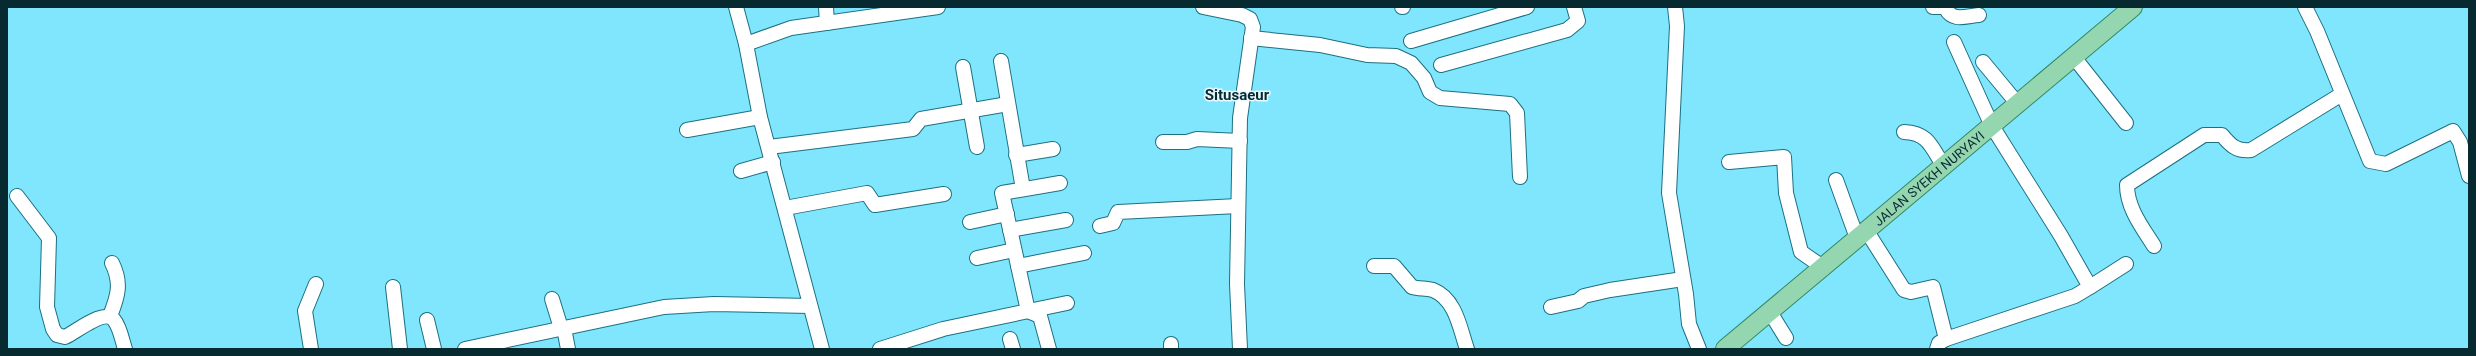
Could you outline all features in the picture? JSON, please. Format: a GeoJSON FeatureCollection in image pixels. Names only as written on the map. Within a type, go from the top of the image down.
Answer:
{"type":"FeatureCollection","features":[{"type":"Feature","properties":{"kind":"main road","name":"JALAN SYEKH NURYAYI"},"geometry":{"type":"LineString","coordinates":[[1725,349],[1824,268],[1942,165],[1992,126],[2017,103],[2133,7]]}},
{"type":"Feature","properties":{"kind":"street"},"geometry":{"type":"LineString","coordinates":[[736,7],[746,44],[760,117],[822,349]]}},
{"type":"Feature","properties":{"kind":"street"},"geometry":{"type":"LineString","coordinates":[[826,7],[827,23]]}},
{"type":"Feature","properties":{"kind":"street"},"geometry":{"type":"LineString","coordinates":[[746,44],[791,28],[890,11],[938,7]]}},
{"type":"Feature","properties":{"kind":"street"},"geometry":{"type":"LineString","coordinates":[[1203,7],[1250,19],[1253,27],[1242,96],[1240,141],[1237,295],[1240,349]]}},
{"type":"Feature","properties":{"kind":"street"},"geometry":{"type":"LineString","coordinates":[[1411,42],[1527,7]]}},
{"type":"Feature","properties":{"kind":"street"},"geometry":{"type":"LineString","coordinates":[[1441,65],[1567,30],[1578,21],[1574,7]]}},
{"type":"Feature","properties":{"kind":"street"},"geometry":{"type":"LineString","coordinates":[[1675,7],[1677,26],[1669,193],[1690,332],[1699,349]]}},
{"type":"Feature","properties":{"kind":"street"},"geometry":{"type":"LineString","coordinates":[[2305,7],[2317,31],[2366,156],[2372,162],[2386,164],[2453,131],[2460,142],[2469,176]]}},
{"type":"Feature","properties":{"kind":"street"},"geometry":{"type":"LineString","coordinates":[[1942,8],[1950,15],[1955,17],[1979,15]]}},
{"type":"Feature","properties":{"kind":"street"},"geometry":{"type":"LineString","coordinates":[[1251,38],[1320,45],[1367,54],[1396,56],[1412,63],[1424,78],[1430,92],[1440,98],[1510,104],[1517,113],[1520,177]]}},
{"type":"Feature","properties":{"kind":"street"},"geometry":{"type":"LineString","coordinates":[[1954,42],[1992,126],[2061,236],[2090,287]]}},
{"type":"Feature","properties":{"kind":"street"},"geometry":{"type":"LineString","coordinates":[[2073,56],[2126,123]]}},
{"type":"Feature","properties":{"kind":"street"},"geometry":{"type":"LineString","coordinates":[[1000,61],[1023,189]]}},
{"type":"Feature","properties":{"kind":"street"},"geometry":{"type":"LineString","coordinates":[[963,67],[977,147]]}},
{"type":"Feature","properties":{"kind":"street"},"geometry":{"type":"LineString","coordinates":[[1973,85],[1987,68],[2017,103]]}},
{"type":"Feature","properties":{"kind":"street"},"geometry":{"type":"LineString","coordinates":[[2154,246],[2132,210],[2127,194],[2127,185],[2204,135],[2222,135],[2235,149],[2251,150],[2342,94]]}},
{"type":"Feature","properties":{"kind":"street"},"geometry":{"type":"LineString","coordinates":[[769,147],[913,129],[921,119],[1008,104]]}},
{"type":"Feature","properties":{"kind":"street"},"geometry":{"type":"LineString","coordinates":[[687,130],[760,117]]}},
{"type":"Feature","properties":{"kind":"street"},"geometry":{"type":"LineString","coordinates":[[1904,132],[1917,132],[1923,136],[1942,165]]}},
{"type":"Feature","properties":{"kind":"street"},"geometry":{"type":"LineString","coordinates":[[1162,142],[1187,142],[1197,139],[1240,141]]}},
{"type":"Feature","properties":{"kind":"street"},"geometry":{"type":"LineString","coordinates":[[1016,155],[1053,149]]}},
{"type":"Feature","properties":{"kind":"street"},"geometry":{"type":"LineString","coordinates":[[1730,162],[1784,157],[1786,193],[1801,252],[1824,268]]}},
{"type":"Feature","properties":{"kind":"street"},"geometry":{"type":"LineString","coordinates":[[741,171],[773,162]]}},
{"type":"Feature","properties":{"kind":"street"},"geometry":{"type":"LineString","coordinates":[[1836,180],[1862,234],[1904,290],[1911,292],[1933,287],[1942,344],[2075,296],[2126,264]]}},
{"type":"Feature","properties":{"kind":"street"},"geometry":{"type":"LineString","coordinates":[[1028,311],[1002,193],[1060,183]]}},
{"type":"Feature","properties":{"kind":"street"},"geometry":{"type":"LineString","coordinates":[[785,208],[867,193],[875,205],[944,194]]}},
{"type":"Feature","properties":{"kind":"street"},"geometry":{"type":"LineString","coordinates":[[17,196],[49,238],[47,307],[53,330],[57,335],[65,337],[98,318],[105,315],[110,316],[116,323],[124,349]]}},
{"type":"Feature","properties":{"kind":"street"},"geometry":{"type":"LineString","coordinates":[[1100,226],[1113,223],[1118,212],[1238,206]]}},
{"type":"Feature","properties":{"kind":"street"},"geometry":{"type":"LineString","coordinates":[[970,222],[1007,214]]}},
{"type":"Feature","properties":{"kind":"street"},"geometry":{"type":"LineString","coordinates":[[1010,230],[1066,220]]}},
{"type":"Feature","properties":{"kind":"street"},"geometry":{"type":"LineString","coordinates":[[977,258],[1014,250]]}},
{"type":"Feature","properties":{"kind":"street"},"geometry":{"type":"LineString","coordinates":[[1018,266],[1084,253]]}},
{"type":"Feature","properties":{"kind":"street"},"geometry":{"type":"LineString","coordinates":[[110,316],[119,289],[118,275],[112,263]]}},
{"type":"Feature","properties":{"kind":"street"},"geometry":{"type":"LineString","coordinates":[[1374,266],[1394,266],[1412,287],[1434,291],[1445,297],[1456,314],[1467,349]]}},
{"type":"Feature","properties":{"kind":"street"},"geometry":{"type":"LineString","coordinates":[[1551,307],[1578,301],[1584,296],[1610,290],[1683,279]]}},
{"type":"Feature","properties":{"kind":"street"},"geometry":{"type":"LineString","coordinates":[[311,349],[306,312],[316,284]]}},
{"type":"Feature","properties":{"kind":"street"},"geometry":{"type":"LineString","coordinates":[[393,287],[400,349]]}},
{"type":"Feature","properties":{"kind":"street"},"geometry":{"type":"LineString","coordinates":[[552,298],[563,328],[568,349]]}},
{"type":"Feature","properties":{"kind":"street"},"geometry":{"type":"LineString","coordinates":[[880,349],[943,329],[1067,303]]}},
{"type":"Feature","properties":{"kind":"street"},"geometry":{"type":"LineString","coordinates":[[465,349],[664,307],[689,305],[810,306]]}},
{"type":"Feature","properties":{"kind":"street"},"geometry":{"type":"LineString","coordinates":[[1028,311],[1040,316],[1049,349]]}},
{"type":"Feature","properties":{"kind":"street"},"geometry":{"type":"LineString","coordinates":[[1770,312],[1786,338]]}},
{"type":"Feature","properties":{"kind":"street"},"geometry":{"type":"LineString","coordinates":[[427,320],[434,349]]}},
{"type":"Feature","properties":{"kind":"district","name":"Situsaeur"},"geometry":{"type":"Point","coordinates":[1237,95]}}]}
